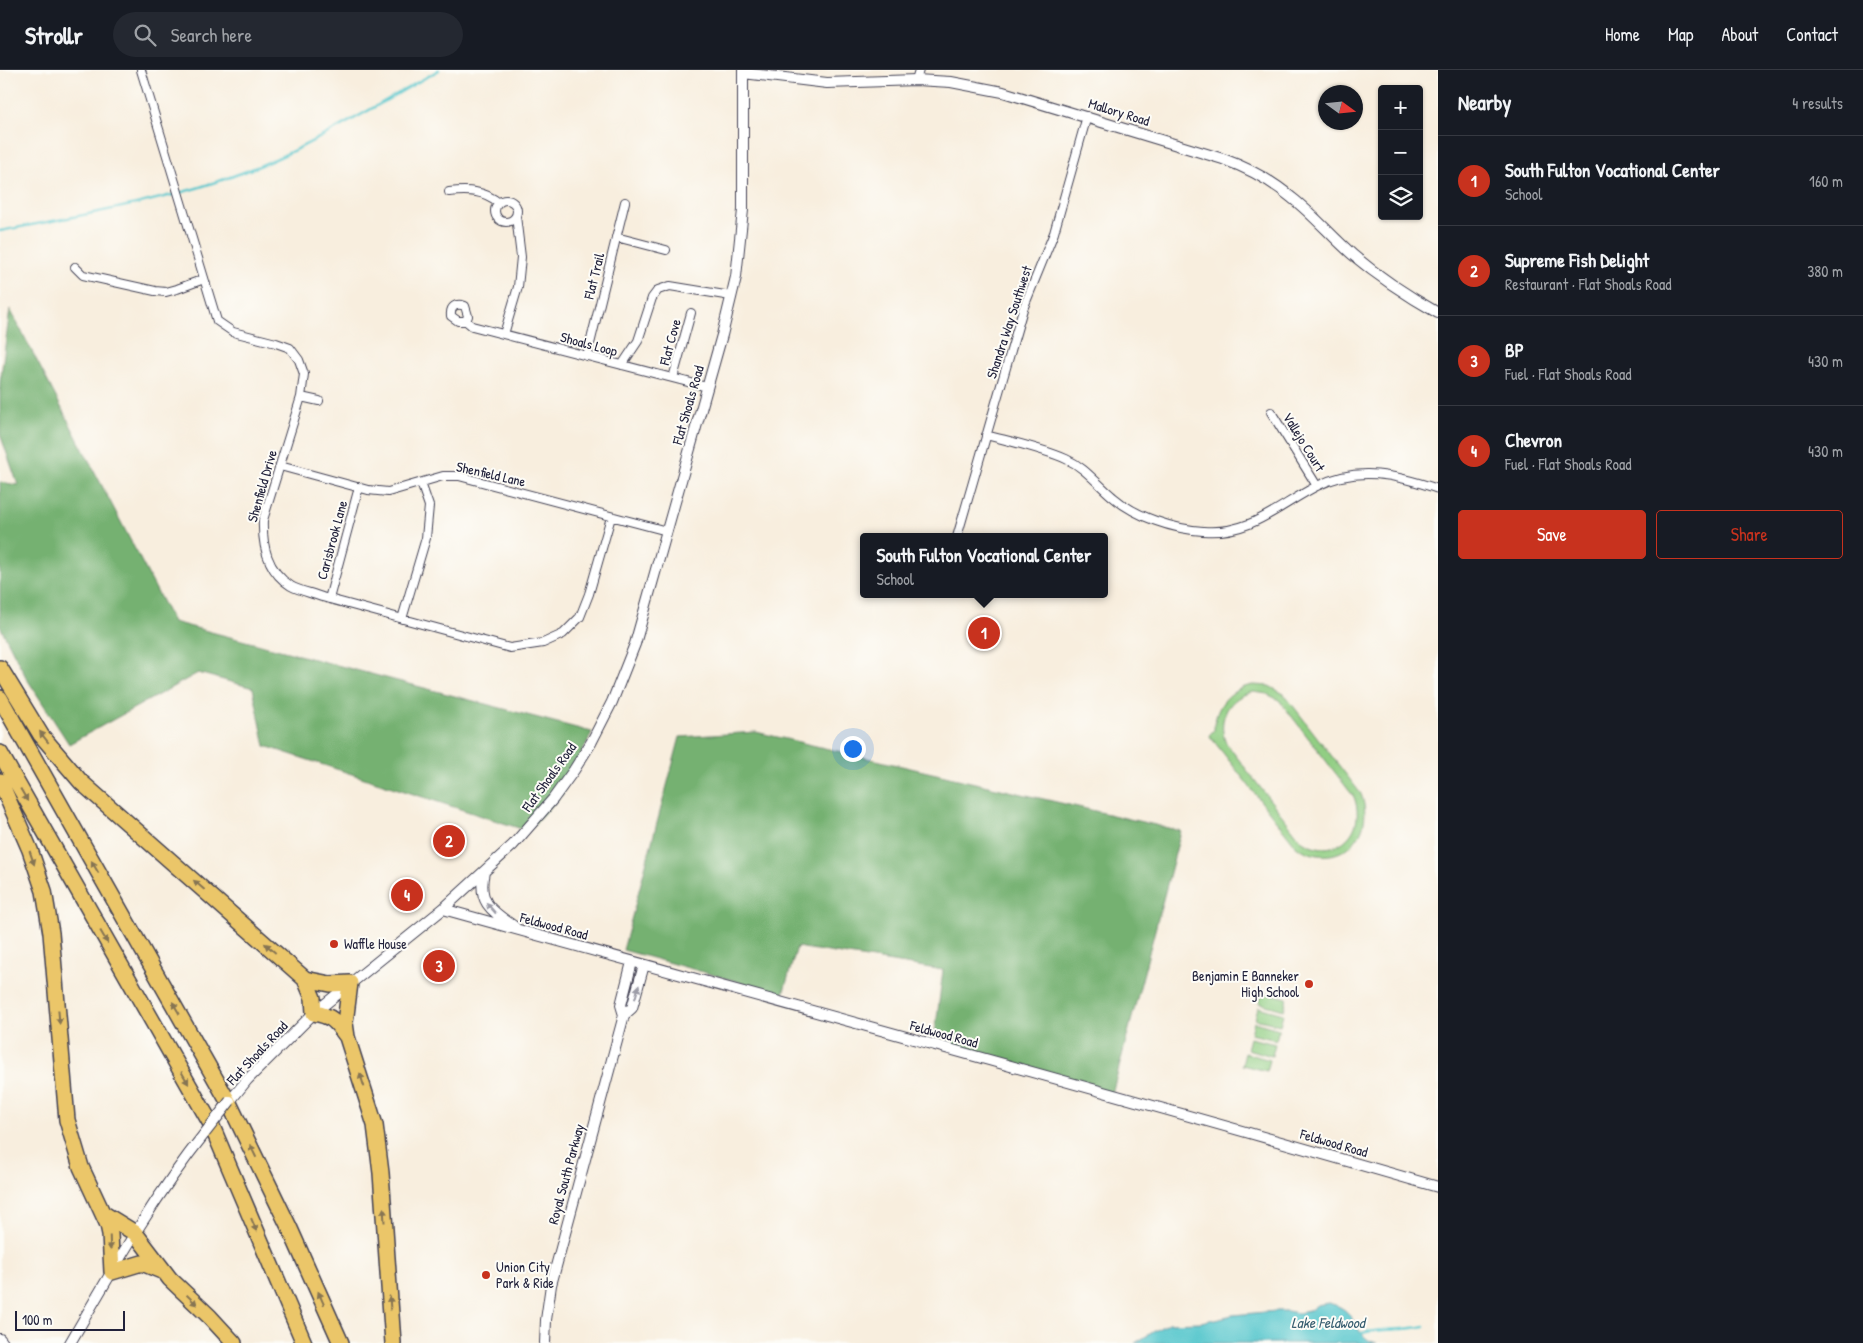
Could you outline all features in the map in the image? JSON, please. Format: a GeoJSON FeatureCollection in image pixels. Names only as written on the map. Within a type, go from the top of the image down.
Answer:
{"type":"FeatureCollection","features":[{"type":"Feature","properties":{"kind":"highway"},"geometry":{"type":"LineString","coordinates":[[0,668],[41,735],[80,782],[305,979],[312,998],[314,1013],[333,1019],[347,1036]]}},
{"type":"Feature","properties":{"kind":"highway"},"geometry":{"type":"LineString","coordinates":[[0,698],[229,1103],[290,1230],[341,1343]]}},
{"type":"Feature","properties":{"kind":"highway"},"geometry":{"type":"LineString","coordinates":[[0,753],[211,1124],[304,1343]]}},
{"type":"Feature","properties":{"kind":"highway"},"geometry":{"type":"LineString","coordinates":[[0,780],[30,850],[44,891],[51,933],[68,1120],[82,1167],[95,1199],[104,1214],[110,1234],[112,1272],[142,1263],[164,1272]]}},
{"type":"Feature","properties":{"kind":"highway"},"geometry":{"type":"LineString","coordinates":[[305,979],[330,984],[350,983],[345,1023],[347,1036],[375,1125],[381,1173],[393,1343]]}},
{"type":"Feature","properties":{"kind":"highway"},"geometry":{"type":"LineString","coordinates":[[104,1214],[135,1233],[164,1272],[234,1343]]}},
{"type":"Feature","properties":{"kind":"street","name":"Shenfield Drive"},"geometry":{"type":"LineString","coordinates":[[142,70],[217,321],[233,332],[290,348],[299,360],[304,374],[301,396],[263,520],[262,538],[264,551],[275,571],[292,586],[329,599],[510,648],[543,643],[562,634],[580,617],[589,594],[611,518]]}},
{"type":"Feature","properties":{"kind":"street","name":"Mallory Road"},"geometry":{"type":"LineString","coordinates":[[743,71],[827,83],[917,75],[1003,92],[1223,159],[1258,174],[1293,198],[1352,254],[1387,282],[1438,313]]}},
{"type":"Feature","properties":{"kind":"street","name":"Flat Shoals Road"},"geometry":{"type":"LineString","coordinates":[[70,1343],[135,1233],[184,1160],[248,1080],[314,1013],[442,909],[513,844],[553,799],[591,742],[612,702],[635,644],[732,296],[741,245],[743,210],[743,71]]}},
{"type":"Feature","properties":{"kind":"street","name":"Shandra Way Southwest"},"geometry":{"type":"LineString","coordinates":[[958,533],[1023,309],[1054,233],[1086,116]]}},
{"type":"Feature","properties":{"kind":"street"},"geometry":{"type":"LineString","coordinates":[[449,192],[468,190],[486,194],[499,202],[506,200],[513,202],[517,208],[516,216],[521,257],[518,286],[504,334]]}},
{"type":"Feature","properties":{"kind":"street"},"geometry":{"type":"LineString","coordinates":[[499,202],[495,212],[500,221],[511,221],[516,216]]}},
{"type":"Feature","properties":{"kind":"street","name":"Flat Trail"},"geometry":{"type":"LineString","coordinates":[[587,356],[625,202]]}},
{"type":"Feature","properties":{"kind":"street"},"geometry":{"type":"LineString","coordinates":[[616,237],[666,250]]}},
{"type":"Feature","properties":{"kind":"street"},"geometry":{"type":"LineString","coordinates":[[75,267],[83,275],[155,291],[177,289],[204,279]]}},
{"type":"Feature","properties":{"kind":"street"},"geometry":{"type":"LineString","coordinates":[[622,365],[638,341],[652,298],[658,290],[670,286],[732,296]]}},
{"type":"Feature","properties":{"kind":"street","name":"Flat Cove"},"geometry":{"type":"LineString","coordinates":[[673,378],[690,313]]}},
{"type":"Feature","properties":{"kind":"street","name":"Shoals Loop"},"geometry":{"type":"LineString","coordinates":[[466,321],[472,326],[707,387]]}},
{"type":"Feature","properties":{"kind":"street"},"geometry":{"type":"LineString","coordinates":[[301,396],[319,401]]}},
{"type":"Feature","properties":{"kind":"street","name":"Vallejo Court"},"geometry":{"type":"LineString","coordinates":[[1271,412],[1317,486]]}},
{"type":"Feature","properties":{"kind":"street"},"geometry":{"type":"LineString","coordinates":[[986,436],[1036,448],[1066,459],[1082,469],[1128,508],[1171,525],[1192,530],[1221,531],[1249,525],[1317,486],[1342,477],[1368,473],[1387,474],[1438,489]]}},
{"type":"Feature","properties":{"kind":"street","name":"Shenfield Lane"},"geometry":{"type":"LineString","coordinates":[[280,466],[359,487],[388,492],[443,476],[459,476],[611,518],[667,531]]}},
{"type":"Feature","properties":{"kind":"street"},"geometry":{"type":"LineString","coordinates":[[402,618],[426,538],[429,506],[422,483]]}},
{"type":"Feature","properties":{"kind":"street","name":"Carisbrook Lane"},"geometry":{"type":"LineString","coordinates":[[329,599],[359,487]]}},
{"type":"Feature","properties":{"kind":"street"},"geometry":{"type":"LineString","coordinates":[[484,871],[481,885],[482,898],[493,912],[522,931]]}},
{"type":"Feature","properties":{"kind":"street","name":"Feldwood Road"},"geometry":{"type":"LineString","coordinates":[[442,909],[1219,1124],[1438,1187]]}},
{"type":"Feature","properties":{"kind":"street","name":"Royal South Parkway"},"geometry":{"type":"LineString","coordinates":[[545,1343],[550,1285],[624,1015],[621,1005],[632,962]]}},
{"type":"Feature","properties":{"kind":"street","name":"Royal South Parkway"},"geometry":{"type":"LineString","coordinates":[[624,1015],[632,1008],[644,965]]}},
{"type":"Feature","properties":{"kind":"street"},"geometry":{"type":"LineString","coordinates":[[0,1339],[3,1343]]}},
{"type":"Feature","properties":{"kind":"green space"},"geometry":{"type":"Polygon","coordinates":[[[10,309],[173,622],[592,732],[562,795],[528,831],[265,746],[253,688],[198,673],[69,744],[27,679],[0,626],[0,482],[18,485],[0,434],[0,383],[10,309]]]}},
{"type":"Feature","properties":{"kind":"green space"},"geometry":{"type":"Polygon","coordinates":[[[1253,685],[1269,686],[1284,694],[1361,794],[1365,810],[1364,824],[1358,837],[1350,847],[1338,853],[1325,855],[1311,853],[1296,846],[1209,735],[1214,730],[1220,706],[1230,695],[1244,687],[1253,685]],[[1254,692],[1245,694],[1232,704],[1224,717],[1223,734],[1226,743],[1301,840],[1313,846],[1325,848],[1336,846],[1345,841],[1352,833],[1356,822],[1357,810],[1354,797],[1279,700],[1267,694],[1254,692]]]}},
{"type":"Feature","properties":{"kind":"green space"},"geometry":{"type":"Polygon","coordinates":[[[756,732],[1181,831],[1112,1094],[934,1042],[943,970],[797,947],[783,994],[623,950],[680,737],[756,732]]]}},
{"type":"Feature","properties":{"kind":"green space"},"geometry":{"type":"Polygon","coordinates":[[[1262,992],[1287,998],[1284,1010],[1259,1003],[1262,992]]]}},
{"type":"Feature","properties":{"kind":"green space"},"geometry":{"type":"Polygon","coordinates":[[[1258,1007],[1283,1014],[1280,1025],[1255,1019],[1258,1007]]]}},
{"type":"Feature","properties":{"kind":"green space"},"geometry":{"type":"Polygon","coordinates":[[[1254,1022],[1279,1029],[1276,1040],[1251,1034],[1254,1022]]]}},
{"type":"Feature","properties":{"kind":"green space"},"geometry":{"type":"Polygon","coordinates":[[[1250,1038],[1275,1044],[1272,1056],[1247,1049],[1250,1038]]]}},
{"type":"Feature","properties":{"kind":"green space"},"geometry":{"type":"Polygon","coordinates":[[[1245,1053],[1270,1060],[1267,1071],[1242,1065],[1245,1053]]]}},
{"type":"Feature","properties":{"kind":"water","name":"Lake Feldwood"},"geometry":{"type":"Polygon","coordinates":[[[1328,1303],[1347,1312],[1366,1338],[1377,1343],[1135,1343],[1168,1323],[1201,1322],[1233,1315],[1276,1311],[1298,1313],[1309,1311],[1317,1305],[1328,1303]]]}},
{"type":"Feature","properties":{"kind":"waterway"},"geometry":{"type":"LineString","coordinates":[[0,231],[154,200],[244,172],[270,162],[319,138],[439,70]]}},
{"type":"Feature","properties":{"kind":"waterway"},"geometry":{"type":"LineString","coordinates":[[1362,1333],[1424,1326]]}},
{"type":"Feature","properties":{"kind":"place","name":"South Fulton Vocational Center"},"geometry":{"type":"Point","coordinates":[984,633]}},
{"type":"Feature","properties":{"kind":"place","name":"Supreme Fish Delight"},"geometry":{"type":"Point","coordinates":[449,841]}},
{"type":"Feature","properties":{"kind":"place","name":"Chevron"},"geometry":{"type":"Point","coordinates":[407,895]}},
{"type":"Feature","properties":{"kind":"place","name":"Waffle House"},"geometry":{"type":"Point","coordinates":[334,944]}},
{"type":"Feature","properties":{"kind":"place","name":"BP"},"geometry":{"type":"Point","coordinates":[439,966]}},
{"type":"Feature","properties":{"kind":"place","name":"Benjamin E Banneker High School"},"geometry":{"type":"Point","coordinates":[1309,984]}},
{"type":"Feature","properties":{"kind":"place","name":"Union City Park & Ride"},"geometry":{"type":"Point","coordinates":[486,1275]}}]}
